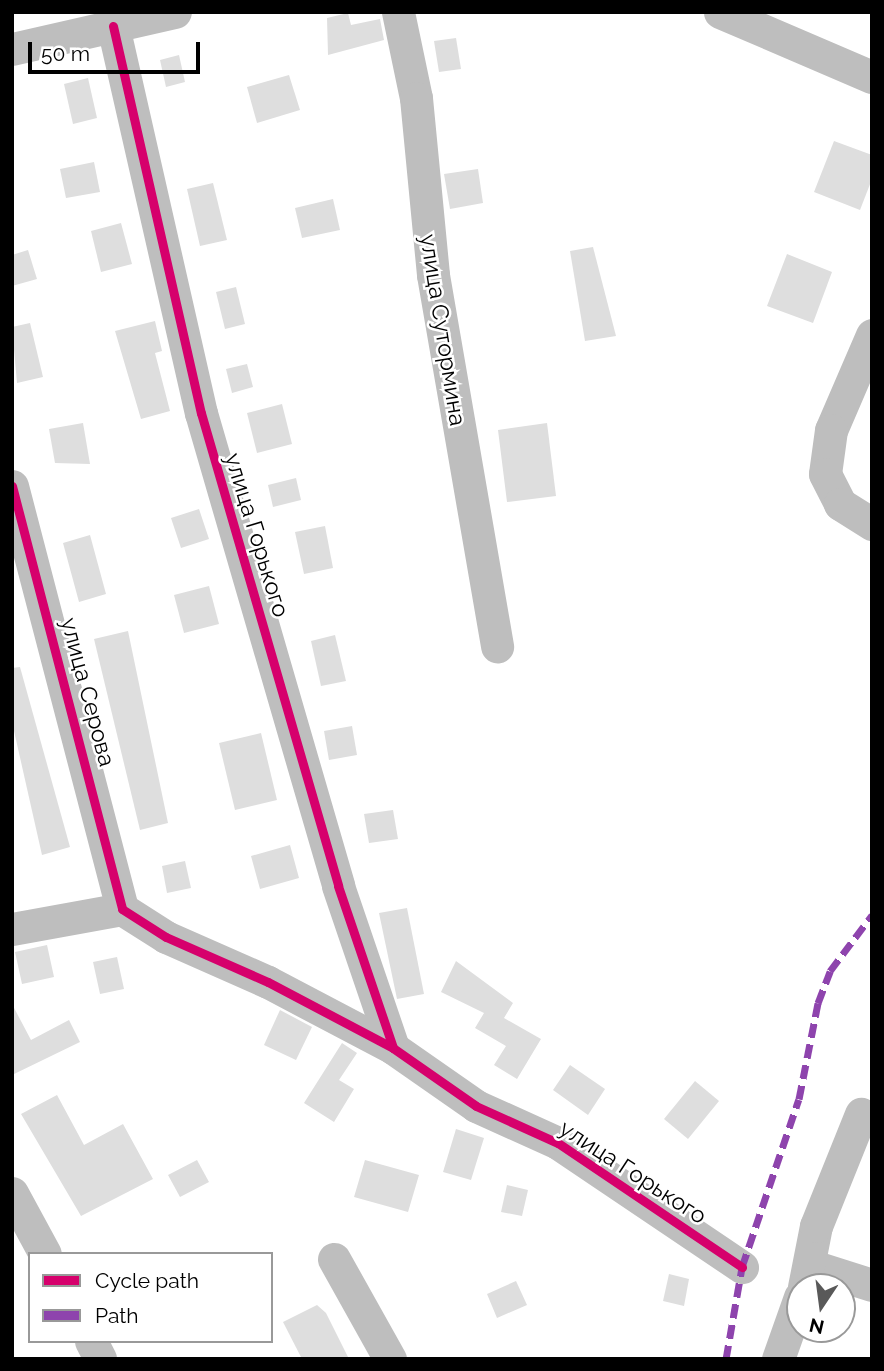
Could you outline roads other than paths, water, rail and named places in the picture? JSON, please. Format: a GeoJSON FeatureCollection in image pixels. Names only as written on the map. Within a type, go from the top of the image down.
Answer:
{"type":"FeatureCollection","features":[{"type":"Feature","properties":{"kind":"street"},"geometry":{"type":"LineString","coordinates":[[12,49],[175,12]]}},
{"type":"Feature","properties":{"kind":"street","name":"улица Сутормина"},"geometry":{"type":"LineString","coordinates":[[398,12],[415,88],[433,275],[497,647]]}},
{"type":"Feature","properties":{"kind":"street"},"geometry":{"type":"LineString","coordinates":[[720,12],[872,77]]}},
{"type":"Feature","properties":{"kind":"street","name":"улица Горького"},"geometry":{"type":"LineString","coordinates":[[113,26],[201,413],[338,886],[393,1048]]}},
{"type":"Feature","properties":{"kind":"street"},"geometry":{"type":"LineString","coordinates":[[872,335],[831,430],[825,474],[840,503],[872,524]]}},
{"type":"Feature","properties":{"kind":"street","name":"улица Серова"},"geometry":{"type":"LineString","coordinates":[[12,486],[122,909]]}},
{"type":"Feature","properties":{"kind":"street"},"geometry":{"type":"LineString","coordinates":[[12,929],[122,909]]}},
{"type":"Feature","properties":{"kind":"street","name":"улица Горького"},"geometry":{"type":"LineString","coordinates":[[122,909],[166,937],[268,982],[393,1048],[476,1106],[586,1160],[742,1267]]}},
{"type":"Feature","properties":{"kind":"street"},"geometry":{"type":"LineString","coordinates":[[807,1273],[816,1226],[861,1114]]}},
{"type":"Feature","properties":{"kind":"street"},"geometry":{"type":"LineString","coordinates":[[12,1193],[31,1244]]}},
{"type":"Feature","properties":{"kind":"street"},"geometry":{"type":"LineString","coordinates":[[334,1259],[390,1359]]}},
{"type":"Feature","properties":{"kind":"street"},"geometry":{"type":"LineString","coordinates":[[778,1359],[786,1336]]}},
{"type":"Feature","properties":{"kind":"street"},"geometry":{"type":"LineString","coordinates":[[92,1343],[100,1359]]}}]}
